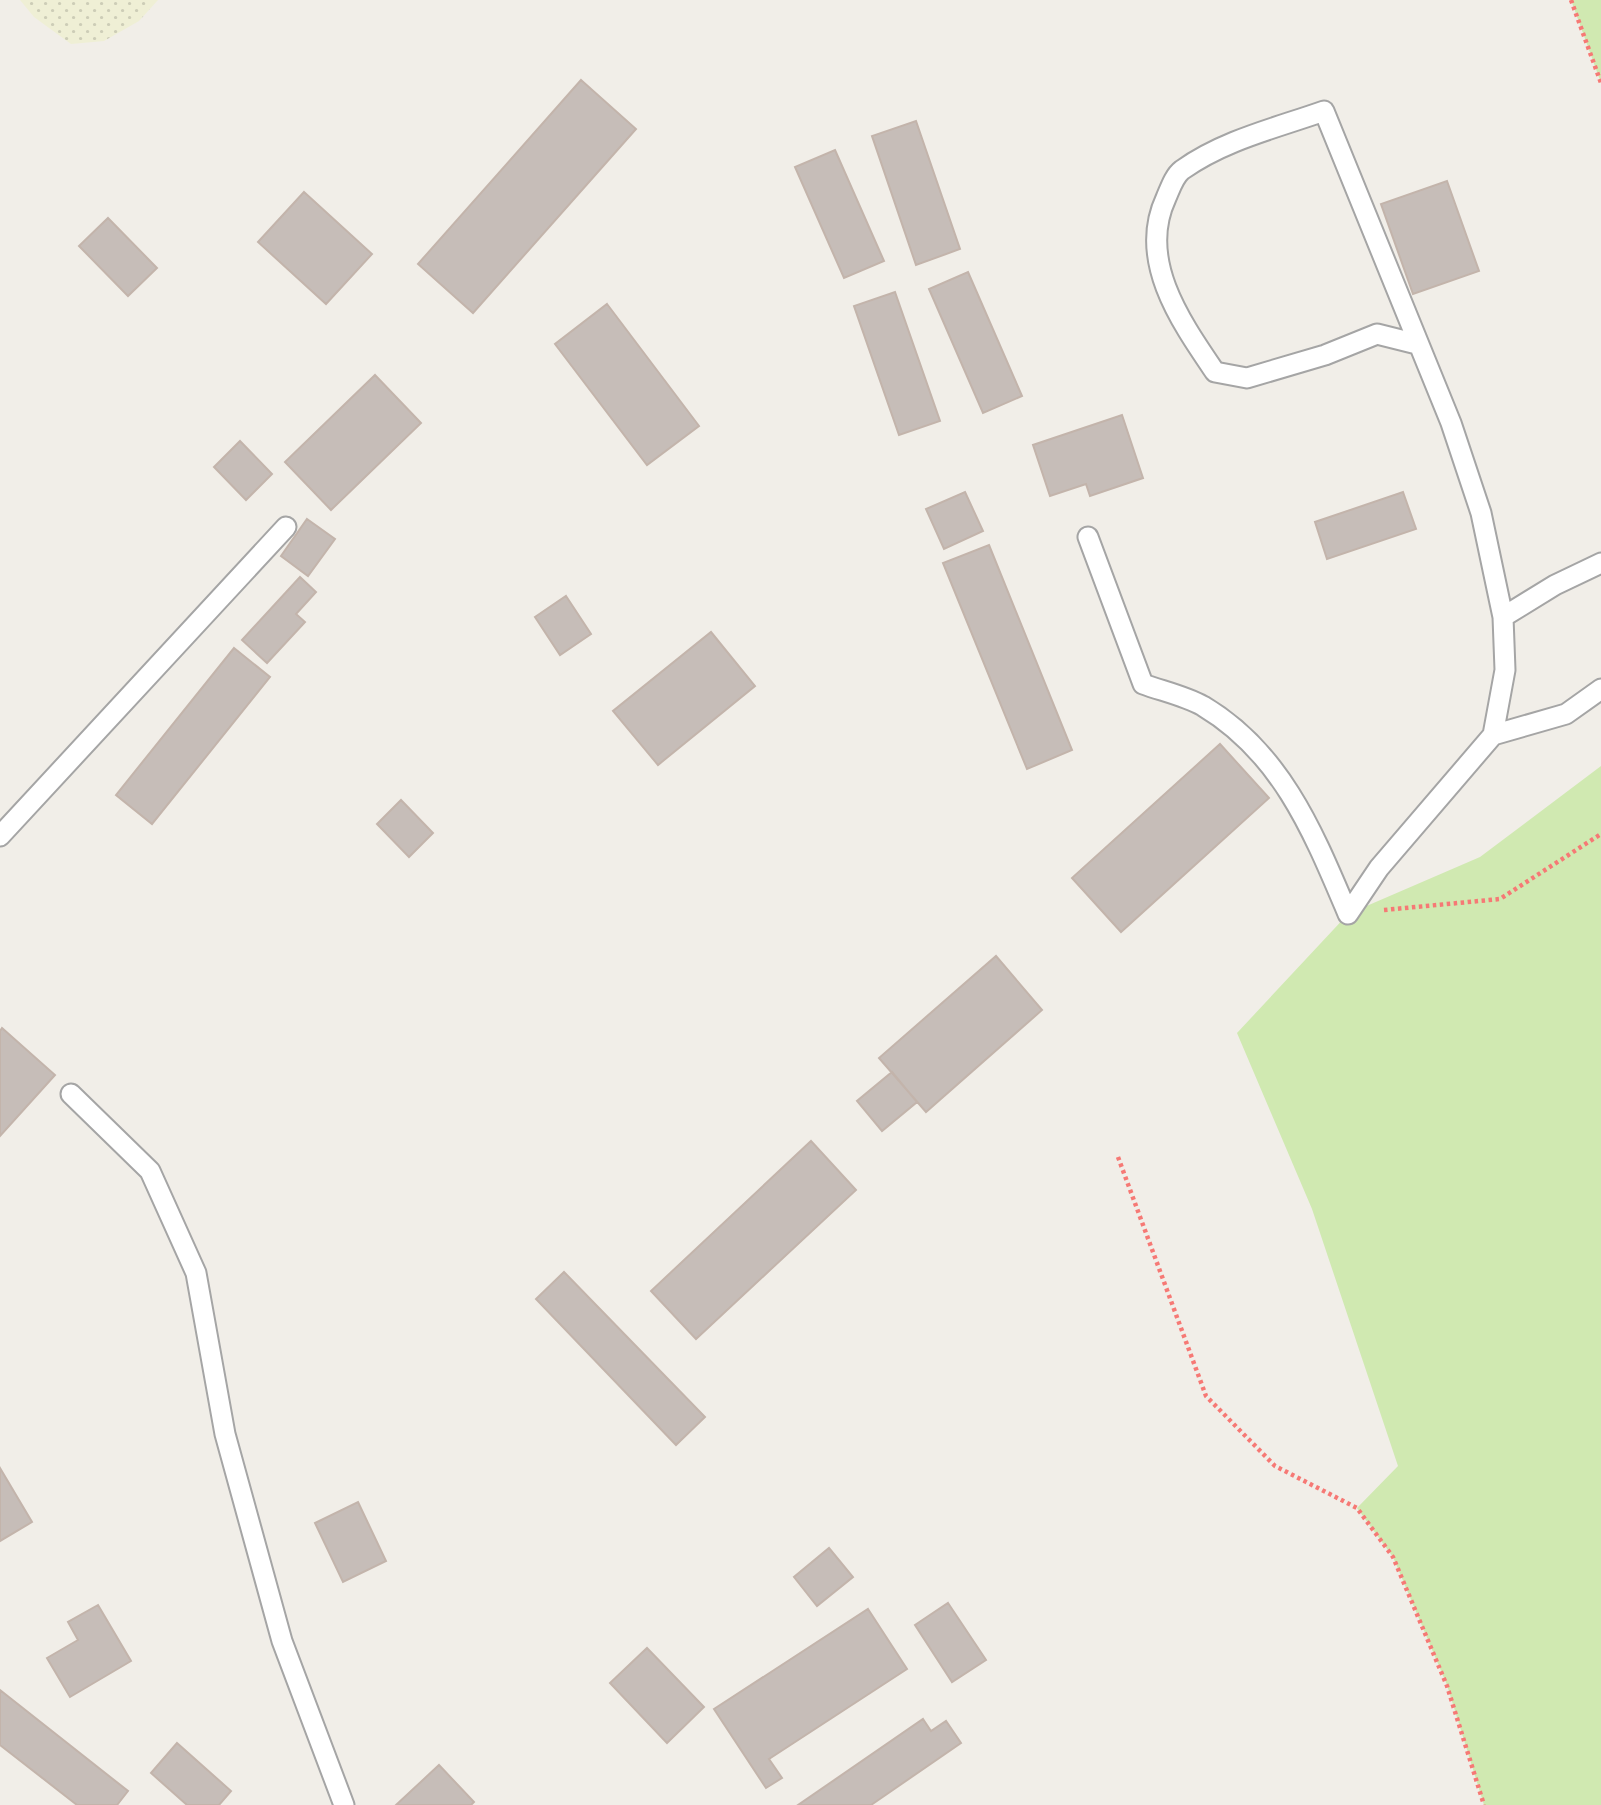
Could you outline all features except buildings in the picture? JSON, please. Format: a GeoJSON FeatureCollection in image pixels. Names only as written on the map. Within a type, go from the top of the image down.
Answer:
{"type":"FeatureCollection","features":[{"type":"Feature","properties":{"kind":"lane"},"geometry":{"type":"LineString","coordinates":[[1348,914],[1379,868],[1493,735],[1505,670],[1503,617],[1481,513],[1451,423],[1324,111],[1230,143],[1179,172],[1156,220],[1159,272],[1185,327],[1215,372],[1247,377],[1325,355],[1377,334],[1417,344]]}},
{"type":"Feature","properties":{"kind":"lane"},"geometry":{"type":"LineString","coordinates":[[0,836],[286,527]]}},
{"type":"Feature","properties":{"kind":"lane"},"geometry":{"type":"LineString","coordinates":[[1088,537],[1143,684],[1203,706],[1254,747],[1290,790],[1348,914]]}},
{"type":"Feature","properties":{"kind":"lane"},"geometry":{"type":"LineString","coordinates":[[1503,617],[1555,585],[1601,564]]}},
{"type":"Feature","properties":{"kind":"lane"},"geometry":{"type":"LineString","coordinates":[[1493,735],[1566,714],[1601,690]]}},
{"type":"Feature","properties":{"kind":"lane"},"geometry":{"type":"LineString","coordinates":[[71,1094],[150,1171],[196,1273],[225,1434],[282,1641],[344,1805]]}},
{"type":"Feature","properties":{"kind":"path"},"geometry":{"type":"LineString","coordinates":[[1571,0],[1601,83]]}},
{"type":"Feature","properties":{"kind":"path"},"geometry":{"type":"LineString","coordinates":[[1348,914],[1500,900],[1601,834]]}},
{"type":"Feature","properties":{"kind":"path"},"geometry":{"type":"LineString","coordinates":[[1118,1157],[1206,1396],[1275,1466],[1357,1507],[1393,1557],[1447,1686],[1484,1805]]}},
{"type":"Feature","properties":{"kind":"green space"},"geometry":{"type":"Polygon","coordinates":[[[20,0],[158,0],[139,21],[104,41],[71,44],[34,17],[20,0]]]}},
{"type":"Feature","properties":{"kind":"green space"},"geometry":{"type":"Polygon","coordinates":[[[1571,0],[1601,0],[1601,83],[1571,0]]]}},
{"type":"Feature","properties":{"kind":"green space"},"geometry":{"type":"Polygon","coordinates":[[[1601,766],[1601,1805],[1484,1805],[1447,1685],[1393,1557],[1357,1508],[1398,1466],[1312,1209],[1237,1033],[1348,914],[1480,857],[1601,766]]]}}]}
